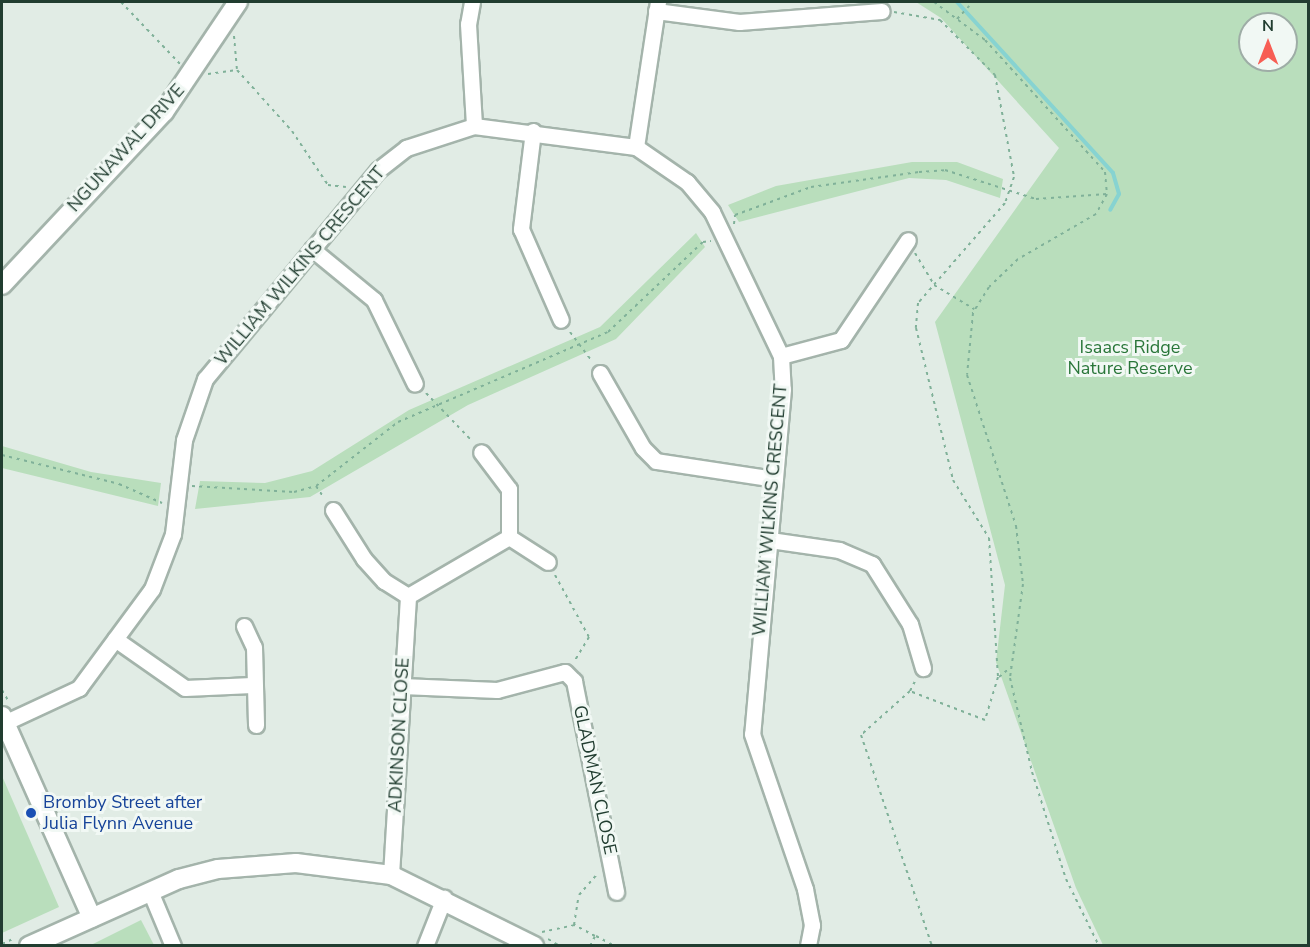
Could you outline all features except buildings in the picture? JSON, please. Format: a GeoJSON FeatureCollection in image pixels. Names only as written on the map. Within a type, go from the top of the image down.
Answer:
{"type":"FeatureCollection","features":[{"type":"Feature","properties":{"kind":"street","name":"NGUNAWAL DRIVE"},"geometry":{"type":"LineString","coordinates":[[2,285],[164,112],[238,2]]}},
{"type":"Feature","properties":{"kind":"street"},"geometry":{"type":"LineString","coordinates":[[472,2],[468,24],[474,126]]}},
{"type":"Feature","properties":{"kind":"street"},"geometry":{"type":"LineString","coordinates":[[636,147],[657,6],[739,22],[882,11]]}},
{"type":"Feature","properties":{"kind":"street","name":"WILLIAM WILKINS CRESCENT"},"geometry":{"type":"LineString","coordinates":[[3,719],[79,688],[152,589],[173,534],[191,406],[205,379],[378,170],[406,148],[474,126],[533,131],[636,147],[687,182],[712,212],[718,237],[781,356],[775,479],[752,734],[805,889],[812,925],[808,945]]}},
{"type":"Feature","properties":{"kind":"street"},"geometry":{"type":"LineString","coordinates":[[533,131],[521,230],[561,320]]}},
{"type":"Feature","properties":{"kind":"street"},"geometry":{"type":"LineString","coordinates":[[781,356],[841,340],[908,240]]}},
{"type":"Feature","properties":{"kind":"street"},"geometry":{"type":"LineString","coordinates":[[312,249],[374,300],[415,384]]}},
{"type":"Feature","properties":{"kind":"street"},"geometry":{"type":"LineString","coordinates":[[600,373],[642,448],[656,461],[673,468],[775,479]]}},
{"type":"Feature","properties":{"kind":"street"},"geometry":{"type":"LineString","coordinates":[[481,452],[508,489],[509,537]]}},
{"type":"Feature","properties":{"kind":"street"},"geometry":{"type":"LineString","coordinates":[[333,510],[364,559],[384,581],[408,596],[509,537]]}},
{"type":"Feature","properties":{"kind":"street"},"geometry":{"type":"LineString","coordinates":[[509,537],[548,562]]}},
{"type":"Feature","properties":{"kind":"street"},"geometry":{"type":"LineString","coordinates":[[770,540],[839,550],[872,564],[910,624],[923,668]]}},
{"type":"Feature","properties":{"kind":"street","name":"ADKINSON CLOSE"},"geometry":{"type":"LineString","coordinates":[[391,875],[408,596]]}},
{"type":"Feature","properties":{"kind":"street"},"geometry":{"type":"LineString","coordinates":[[244,626],[254,647],[252,685],[256,725]]}},
{"type":"Feature","properties":{"kind":"street"},"geometry":{"type":"LineString","coordinates":[[115,639],[185,688],[252,685]]}},
{"type":"Feature","properties":{"kind":"street"},"geometry":{"type":"LineString","coordinates":[[402,686],[497,690],[569,668]]}},
{"type":"Feature","properties":{"kind":"street","name":"GLADMAN CLOSE"},"geometry":{"type":"LineString","coordinates":[[569,668],[574,681],[616,892]]}},
{"type":"Feature","properties":{"kind":"street"},"geometry":{"type":"LineString","coordinates":[[3,719],[92,918]]}},
{"type":"Feature","properties":{"kind":"street"},"geometry":{"type":"LineString","coordinates":[[29,945],[150,891],[218,869],[257,864],[345,866],[391,875],[444,898],[534,945]]}},
{"type":"Feature","properties":{"kind":"street"},"geometry":{"type":"LineString","coordinates":[[150,891],[173,945]]}},
{"type":"Feature","properties":{"kind":"street"},"geometry":{"type":"LineString","coordinates":[[425,945],[444,898]]}},
{"type":"Feature","properties":{"kind":"path"},"geometry":{"type":"LineString","coordinates":[[121,2],[163,52],[194,70],[211,75],[237,70]]}},
{"type":"Feature","properties":{"kind":"path"},"geometry":{"type":"LineString","coordinates":[[934,2],[985,40],[1105,172],[1107,194],[1088,219],[1018,259],[975,309],[967,375],[1016,526],[1023,584],[1011,667],[1032,772],[1066,879],[1099,945]]}},
{"type":"Feature","properties":{"kind":"path"},"geometry":{"type":"LineString","coordinates":[[957,19],[969,6]]}},
{"type":"Feature","properties":{"kind":"path"},"geometry":{"type":"LineString","coordinates":[[882,11],[940,20],[995,75],[1014,177],[1008,193],[918,303],[916,328],[953,480],[989,538],[998,677],[985,720],[910,691],[861,735],[932,945]]}},
{"type":"Feature","properties":{"kind":"path"},"geometry":{"type":"LineString","coordinates":[[234,36],[237,70],[292,131],[328,185],[352,188]]}},
{"type":"Feature","properties":{"kind":"path"},"geometry":{"type":"LineString","coordinates":[[2,455],[119,484],[180,495],[305,489],[399,422],[442,408],[581,345],[617,325],[703,242],[734,232],[735,215],[811,187],[858,179],[945,170],[1008,193],[1036,199],[1107,194]]}},
{"type":"Feature","properties":{"kind":"path"},"geometry":{"type":"LineString","coordinates":[[908,240],[934,285],[975,309]]}},
{"type":"Feature","properties":{"kind":"path"},"geometry":{"type":"LineString","coordinates":[[561,320],[600,373]]}},
{"type":"Feature","properties":{"kind":"path"},"geometry":{"type":"LineString","coordinates":[[415,384],[442,408],[481,452]]}},
{"type":"Feature","properties":{"kind":"path"},"geometry":{"type":"LineString","coordinates":[[548,562],[589,637],[569,668]]}},
{"type":"Feature","properties":{"kind":"path"},"geometry":{"type":"LineString","coordinates":[[998,677],[1011,667]]}},
{"type":"Feature","properties":{"kind":"path"},"geometry":{"type":"LineString","coordinates":[[574,925],[579,895],[611,858]]}},
{"type":"Feature","properties":{"kind":"path"},"geometry":{"type":"LineString","coordinates":[[559,945],[536,933],[574,925],[615,945]]}},
{"type":"Feature","properties":{"kind":"path"},"geometry":{"type":"LineString","coordinates":[[590,945],[595,936]]}},
{"type":"Feature","properties":{"kind":"green space","name":"Isaacs Ridge Nature Reserve"},"geometry":{"type":"Polygon","coordinates":[[[916,2],[1308,2],[1308,945],[1103,945],[1076,888],[996,662],[1005,585],[935,322],[1059,148],[941,18],[916,2]]]}},
{"type":"Feature","properties":{"kind":"green space"},"geometry":{"type":"Polygon","coordinates":[[[912,162],[957,162],[1003,179],[1000,198],[946,180],[909,178],[739,222],[728,205],[776,186],[912,162]]]}},
{"type":"Feature","properties":{"kind":"green space"},"geometry":{"type":"Polygon","coordinates":[[[696,233],[705,247],[616,339],[468,405],[310,497],[195,509],[200,481],[265,483],[312,471],[409,410],[600,327],[696,233]]]}},
{"type":"Feature","properties":{"kind":"green space"},"geometry":{"type":"Polygon","coordinates":[[[2,446],[91,472],[161,483],[158,506],[2,468],[2,446]]]}},
{"type":"Feature","properties":{"kind":"green space"},"geometry":{"type":"Polygon","coordinates":[[[2,776],[59,907],[2,933],[2,776]]]}},
{"type":"Feature","properties":{"kind":"green space"},"geometry":{"type":"Polygon","coordinates":[[[141,920],[154,945],[91,945],[141,920]]]}},
{"type":"Feature","properties":{"kind":"waterway"},"geometry":{"type":"LineString","coordinates":[[957,2],[1113,173],[1119,194],[1110,210]]}},
{"type":"Feature","properties":{"kind":"place","name":"Bromby Street after Julia Flynn Avenue"},"geometry":{"type":"Point","coordinates":[31,813]}}]}
